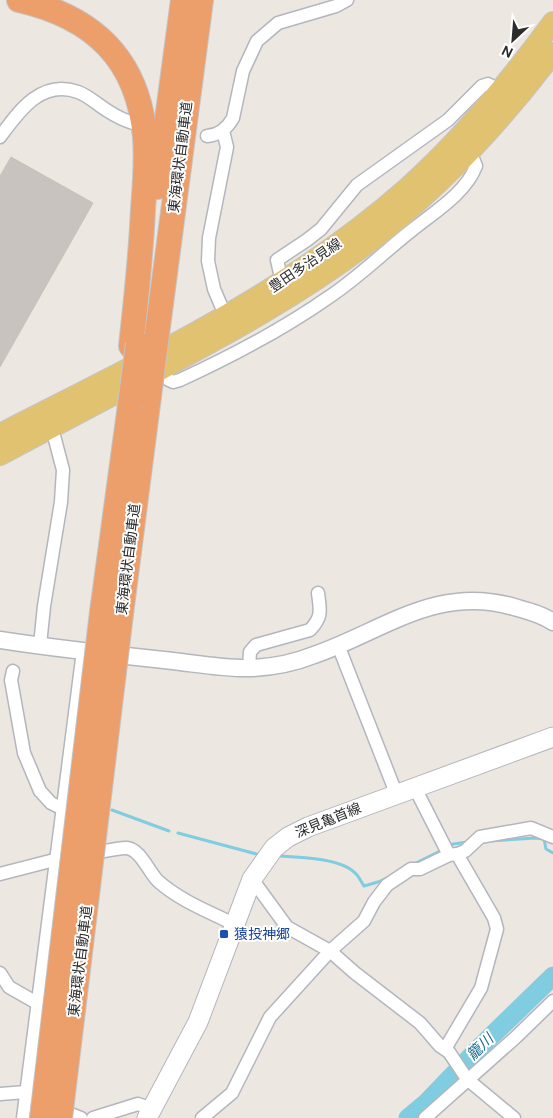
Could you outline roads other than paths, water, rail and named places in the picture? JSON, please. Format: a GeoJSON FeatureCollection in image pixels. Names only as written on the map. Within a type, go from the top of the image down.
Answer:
{"type":"FeatureCollection","features":[{"type":"Feature","properties":{"kind":"highway"},"geometry":{"type":"LineString","coordinates":[[20,0],[40,5],[70,17],[98,34],[119,58],[134,87],[143,119],[146,157],[143,218],[142,341]]}},
{"type":"Feature","properties":{"kind":"highway","name":"東海環状自動車道"},"geometry":{"type":"LineString","coordinates":[[142,341],[177,182],[198,4]]}},
{"type":"Feature","properties":{"kind":"highway","name":"東海環状自動車道"},"geometry":{"type":"LineString","coordinates":[[42,1118],[111,613],[142,341],[198,4]]}},
{"type":"Feature","properties":{"kind":"highway","name":"東海環状自動車道"},"geometry":{"type":"LineString","coordinates":[[60,1118],[111,613],[134,407]]}},
{"type":"Feature","properties":{"kind":"main road","name":"豊田多治見線"},"geometry":{"type":"LineString","coordinates":[[0,434],[168,348],[282,282],[337,244],[406,190],[468,130],[553,22]]}},
{"type":"Feature","properties":{"kind":"main road","name":"豊田多治見線"},"geometry":{"type":"LineString","coordinates":[[0,455],[194,353],[321,276],[372,240],[402,216],[468,153],[553,53]]}},
{"type":"Feature","properties":{"kind":"main road","name":"深見亀首線"},"geometry":{"type":"LineString","coordinates":[[149,1113],[198,1022],[252,879],[274,848],[288,837],[308,827],[553,736]]}},
{"type":"Feature","properties":{"kind":"street"},"geometry":{"type":"LineString","coordinates":[[207,136],[223,131],[233,118],[243,70],[257,41],[278,23],[336,6],[347,0]]}},
{"type":"Feature","properties":{"kind":"street"},"geometry":{"type":"LineString","coordinates":[[282,282],[277,260],[321,229],[357,186],[448,120],[482,86],[488,84],[501,90]]}},
{"type":"Feature","properties":{"kind":"street"},"geometry":{"type":"LineString","coordinates":[[0,136],[30,101],[47,91],[66,90],[78,92],[116,116],[136,124]]}},
{"type":"Feature","properties":{"kind":"street"},"geometry":{"type":"LineString","coordinates":[[223,131],[227,147],[209,238],[208,261],[214,289],[225,315]]}},
{"type":"Feature","properties":{"kind":"street"},"geometry":{"type":"LineString","coordinates":[[40,645],[44,606],[61,502],[63,470],[52,428]]}},
{"type":"Feature","properties":{"kind":"street"},"geometry":{"type":"LineString","coordinates":[[249,668],[250,652],[256,645],[310,630],[316,624],[320,616],[318,593]]}},
{"type":"Feature","properties":{"kind":"street"},"geometry":{"type":"LineString","coordinates":[[0,640],[217,667],[249,668],[296,661],[338,645],[403,615],[436,604],[466,600],[492,601],[547,618],[553,622]]}},
{"type":"Feature","properties":{"kind":"street"},"geometry":{"type":"LineString","coordinates":[[338,645],[396,794]]}},
{"type":"Feature","properties":{"kind":"street"},"geometry":{"type":"LineString","coordinates":[[23,1118],[83,651]]}},
{"type":"Feature","properties":{"kind":"street"},"geometry":{"type":"LineString","coordinates":[[13,671],[11,680],[24,753],[40,791],[51,802],[63,809]]}},
{"type":"Feature","properties":{"kind":"street"},"geometry":{"type":"LineString","coordinates":[[415,788],[494,918],[497,929],[481,988],[447,1051]]}},
{"type":"Feature","properties":{"kind":"street"},"geometry":{"type":"LineString","coordinates":[[202,1118],[232,1093],[270,1017],[330,951],[364,921],[387,885],[411,869],[420,869],[480,837],[531,828],[553,837]]}},
{"type":"Feature","properties":{"kind":"street"},"geometry":{"type":"LineString","coordinates":[[0,874],[55,859],[127,848],[137,853],[158,880],[174,892],[193,904],[234,924]]}},
{"type":"Feature","properties":{"kind":"street"},"geometry":{"type":"LineString","coordinates":[[252,879],[287,927],[330,951],[355,973],[393,1000],[420,1023],[440,1046],[447,1051],[467,1080],[514,1118]]}},
{"type":"Feature","properties":{"kind":"street"},"geometry":{"type":"LineString","coordinates":[[0,972],[9,987],[37,1003]]}},
{"type":"Feature","properties":{"kind":"street"},"geometry":{"type":"LineString","coordinates":[[425,1118],[516,1037],[553,1001]]}},
{"type":"Feature","properties":{"kind":"street"},"geometry":{"type":"LineString","coordinates":[[0,1094],[26,1092],[72,1116],[81,1118]]}},
{"type":"Feature","properties":{"kind":"street"},"geometry":{"type":"LineString","coordinates":[[93,1118],[138,1104],[149,1113]]}},
{"type":"Feature","properties":{"kind":"waterway"},"geometry":{"type":"LineString","coordinates":[[112,810],[169,831]]}},
{"type":"Feature","properties":{"kind":"waterway"},"geometry":{"type":"LineString","coordinates":[[178,833],[260,855]]}},
{"type":"Feature","properties":{"kind":"waterway"},"geometry":{"type":"LineString","coordinates":[[489,841],[544,839],[546,849],[553,853]]}},
{"type":"Feature","properties":{"kind":"waterway"},"geometry":{"type":"LineString","coordinates":[[448,847],[453,844],[468,842]]}},
{"type":"Feature","properties":{"kind":"waterway"},"geometry":{"type":"LineString","coordinates":[[414,864],[442,850]]}},
{"type":"Feature","properties":{"kind":"waterway"},"geometry":{"type":"LineString","coordinates":[[279,856],[319,859],[340,864],[356,874],[364,886],[389,877]]}},
{"type":"Feature","properties":{"kind":"waterway","name":"籠川"},"geometry":{"type":"LineString","coordinates":[[408,1118],[426,1103],[553,976]]}},
{"type":"Feature","properties":{"kind":"place","name":"猿投神郷"},"geometry":{"type":"Point","coordinates":[224,934]}}]}
